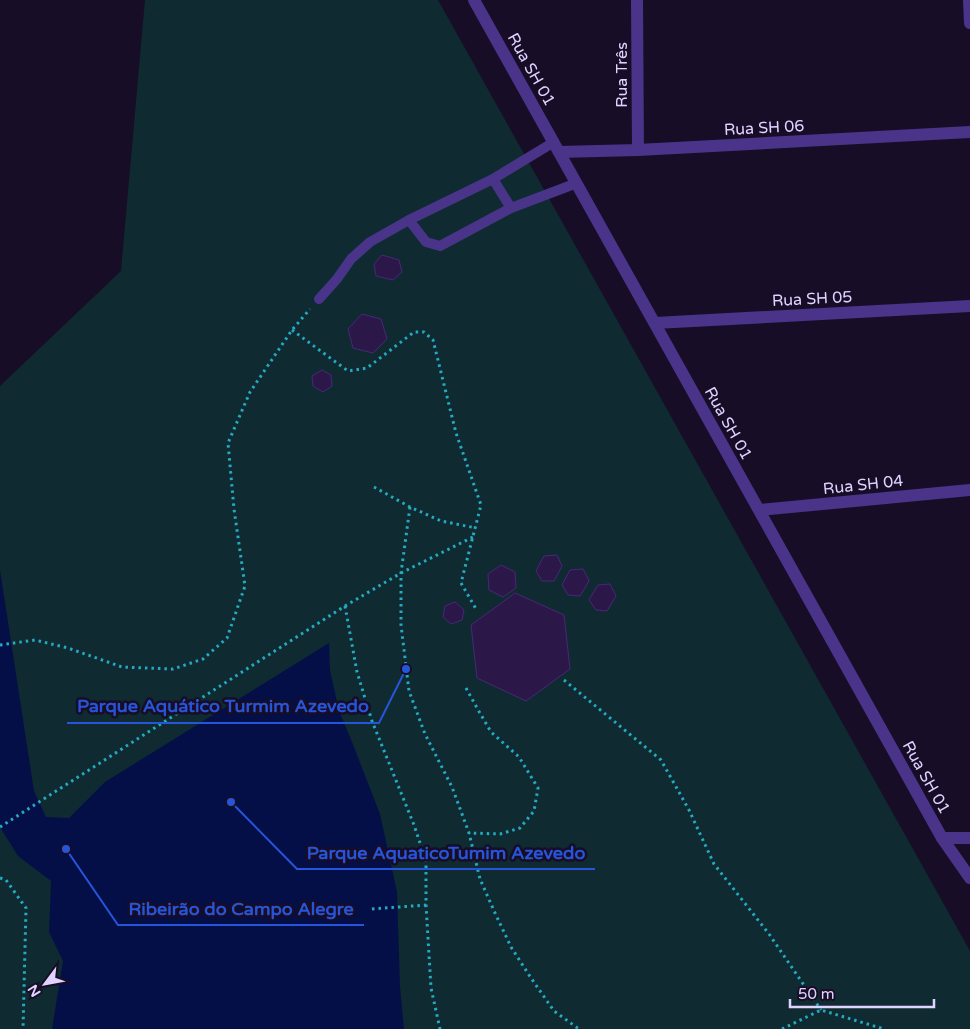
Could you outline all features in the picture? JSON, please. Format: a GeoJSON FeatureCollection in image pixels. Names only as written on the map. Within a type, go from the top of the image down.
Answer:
{"type":"FeatureCollection","features":[{"type":"Feature","properties":{"kind":"street","name":"Rua SH 01"},"geometry":{"type":"LineString","coordinates":[[474,0],[942,838],[970,838]]}},
{"type":"Feature","properties":{"kind":"street","name":"Rua Três"},"geometry":{"type":"LineString","coordinates":[[637,0],[638,150]]}},
{"type":"Feature","properties":{"kind":"street"},"geometry":{"type":"LineString","coordinates":[[969,0],[970,23]]}},
{"type":"Feature","properties":{"kind":"street","name":"Rua SH 06"},"geometry":{"type":"LineString","coordinates":[[557,147],[638,150],[970,132]]}},
{"type":"Feature","properties":{"kind":"street","name":"Rua SH 05"},"geometry":{"type":"LineString","coordinates":[[655,323],[970,306]]}},
{"type":"Feature","properties":{"kind":"street","name":"Rua SH 04"},"geometry":{"type":"LineString","coordinates":[[760,510],[970,490]]}},
{"type":"Feature","properties":{"kind":"street"},"geometry":{"type":"LineString","coordinates":[[942,838],[970,878]]}},
{"type":"Feature","properties":{"kind":"lane"},"geometry":{"type":"LineString","coordinates":[[319,299],[337,279],[351,259],[370,242],[409,220],[557,147]]}},
{"type":"Feature","properties":{"kind":"lane"},"geometry":{"type":"LineString","coordinates":[[494,179],[511,208]]}},
{"type":"Feature","properties":{"kind":"lane"},"geometry":{"type":"LineString","coordinates":[[409,220],[426,242],[440,246],[511,208],[577,183]]}},
{"type":"Feature","properties":{"kind":"path"},"geometry":{"type":"LineString","coordinates":[[0,645],[36,640],[68,648],[122,667],[173,669],[203,658],[227,638],[245,586],[234,508],[228,442],[250,392],[292,330],[319,299]]}},
{"type":"Feature","properties":{"kind":"path"},"geometry":{"type":"LineString","coordinates":[[292,330],[348,371],[367,368],[414,332],[424,332],[433,340],[456,433],[481,505],[461,583],[476,609]]}},
{"type":"Feature","properties":{"kind":"path"},"geometry":{"type":"LineString","coordinates":[[374,487],[410,507],[441,521],[476,528]]}},
{"type":"Feature","properties":{"kind":"path"},"geometry":{"type":"LineString","coordinates":[[410,507],[402,573],[401,625],[409,691],[425,734],[452,787],[469,834],[480,879],[511,947],[554,1011],[579,1029]]}},
{"type":"Feature","properties":{"kind":"path"},"geometry":{"type":"LineString","coordinates":[[0,827],[345,606],[402,573],[473,537]]}},
{"type":"Feature","properties":{"kind":"path"},"geometry":{"type":"LineString","coordinates":[[345,606],[357,672],[370,713],[426,861],[426,905],[431,988],[440,1029]]}},
{"type":"Feature","properties":{"kind":"path"},"geometry":{"type":"LineString","coordinates":[[564,680],[661,760],[714,864],[769,934],[821,1010],[884,1029]]}},
{"type":"Feature","properties":{"kind":"path"},"geometry":{"type":"LineString","coordinates":[[466,688],[491,732],[519,757],[538,788],[534,811],[520,828],[500,834],[469,834]]}},
{"type":"Feature","properties":{"kind":"path"},"geometry":{"type":"LineString","coordinates":[[0,878],[6,880],[26,908],[23,1029]]}},
{"type":"Feature","properties":{"kind":"path"},"geometry":{"type":"LineString","coordinates":[[372,908],[426,905]]}},
{"type":"Feature","properties":{"kind":"path"},"geometry":{"type":"LineString","coordinates":[[782,1029],[821,1010]]}},
{"type":"Feature","properties":{"kind":"green space"},"geometry":{"type":"Polygon","coordinates":[[[145,0],[438,0],[970,951],[970,1029],[0,1029],[0,386],[121,271],[145,0]]]}},
{"type":"Feature","properties":{"kind":"shaded area"},"geometry":{"type":"Polygon","coordinates":[[[0,570],[34,791],[46,817],[69,818],[105,782],[329,643],[330,670],[339,711],[380,814],[397,892],[400,986],[404,1029],[52,1029],[63,961],[49,932],[51,881],[18,856],[0,827],[0,570]]]}},
{"type":"Feature","properties":{"kind":"building"},"geometry":{"type":"Polygon","coordinates":[[[382,255],[399,260],[402,272],[393,280],[376,276],[374,264],[382,255]]]}},
{"type":"Feature","properties":{"kind":"building"},"geometry":{"type":"Polygon","coordinates":[[[362,314],[381,319],[387,339],[373,353],[353,348],[348,329],[362,314]]]}},
{"type":"Feature","properties":{"kind":"building"},"geometry":{"type":"Polygon","coordinates":[[[322,370],[331,375],[332,386],[323,392],[313,386],[312,376],[322,370]]]}},
{"type":"Feature","properties":{"kind":"building"},"geometry":{"type":"Polygon","coordinates":[[[557,555],[562,566],[554,581],[542,581],[536,571],[544,556],[557,555]]]}},
{"type":"Feature","properties":{"kind":"building"},"geometry":{"type":"Polygon","coordinates":[[[501,565],[515,572],[516,588],[503,597],[489,590],[488,574],[501,565]]]}},
{"type":"Feature","properties":{"kind":"building"},"geometry":{"type":"Polygon","coordinates":[[[583,569],[589,581],[580,596],[568,595],[562,585],[570,570],[583,569]]]}},
{"type":"Feature","properties":{"kind":"building"},"geometry":{"type":"Polygon","coordinates":[[[610,584],[616,596],[607,611],[596,610],[589,600],[598,585],[610,584]]]}},
{"type":"Feature","properties":{"kind":"building"},"geometry":{"type":"Polygon","coordinates":[[[515,593],[564,615],[570,669],[526,701],[477,678],[471,625],[515,593]]]}},
{"type":"Feature","properties":{"kind":"building"},"geometry":{"type":"Polygon","coordinates":[[[455,602],[464,610],[462,620],[451,624],[443,617],[445,606],[455,602]]]}},
{"type":"Feature","properties":{"kind":"place","name":"Parque Aquático Turmim Azevedo"},"geometry":{"type":"Point","coordinates":[406,669]}},
{"type":"Feature","properties":{"kind":"place","name":"Parque AquaticoTumim Azevedo"},"geometry":{"type":"Point","coordinates":[231,802]}},
{"type":"Feature","properties":{"kind":"place","name":"Ribeirão do Campo Alegre"},"geometry":{"type":"Point","coordinates":[66,849]}}]}
